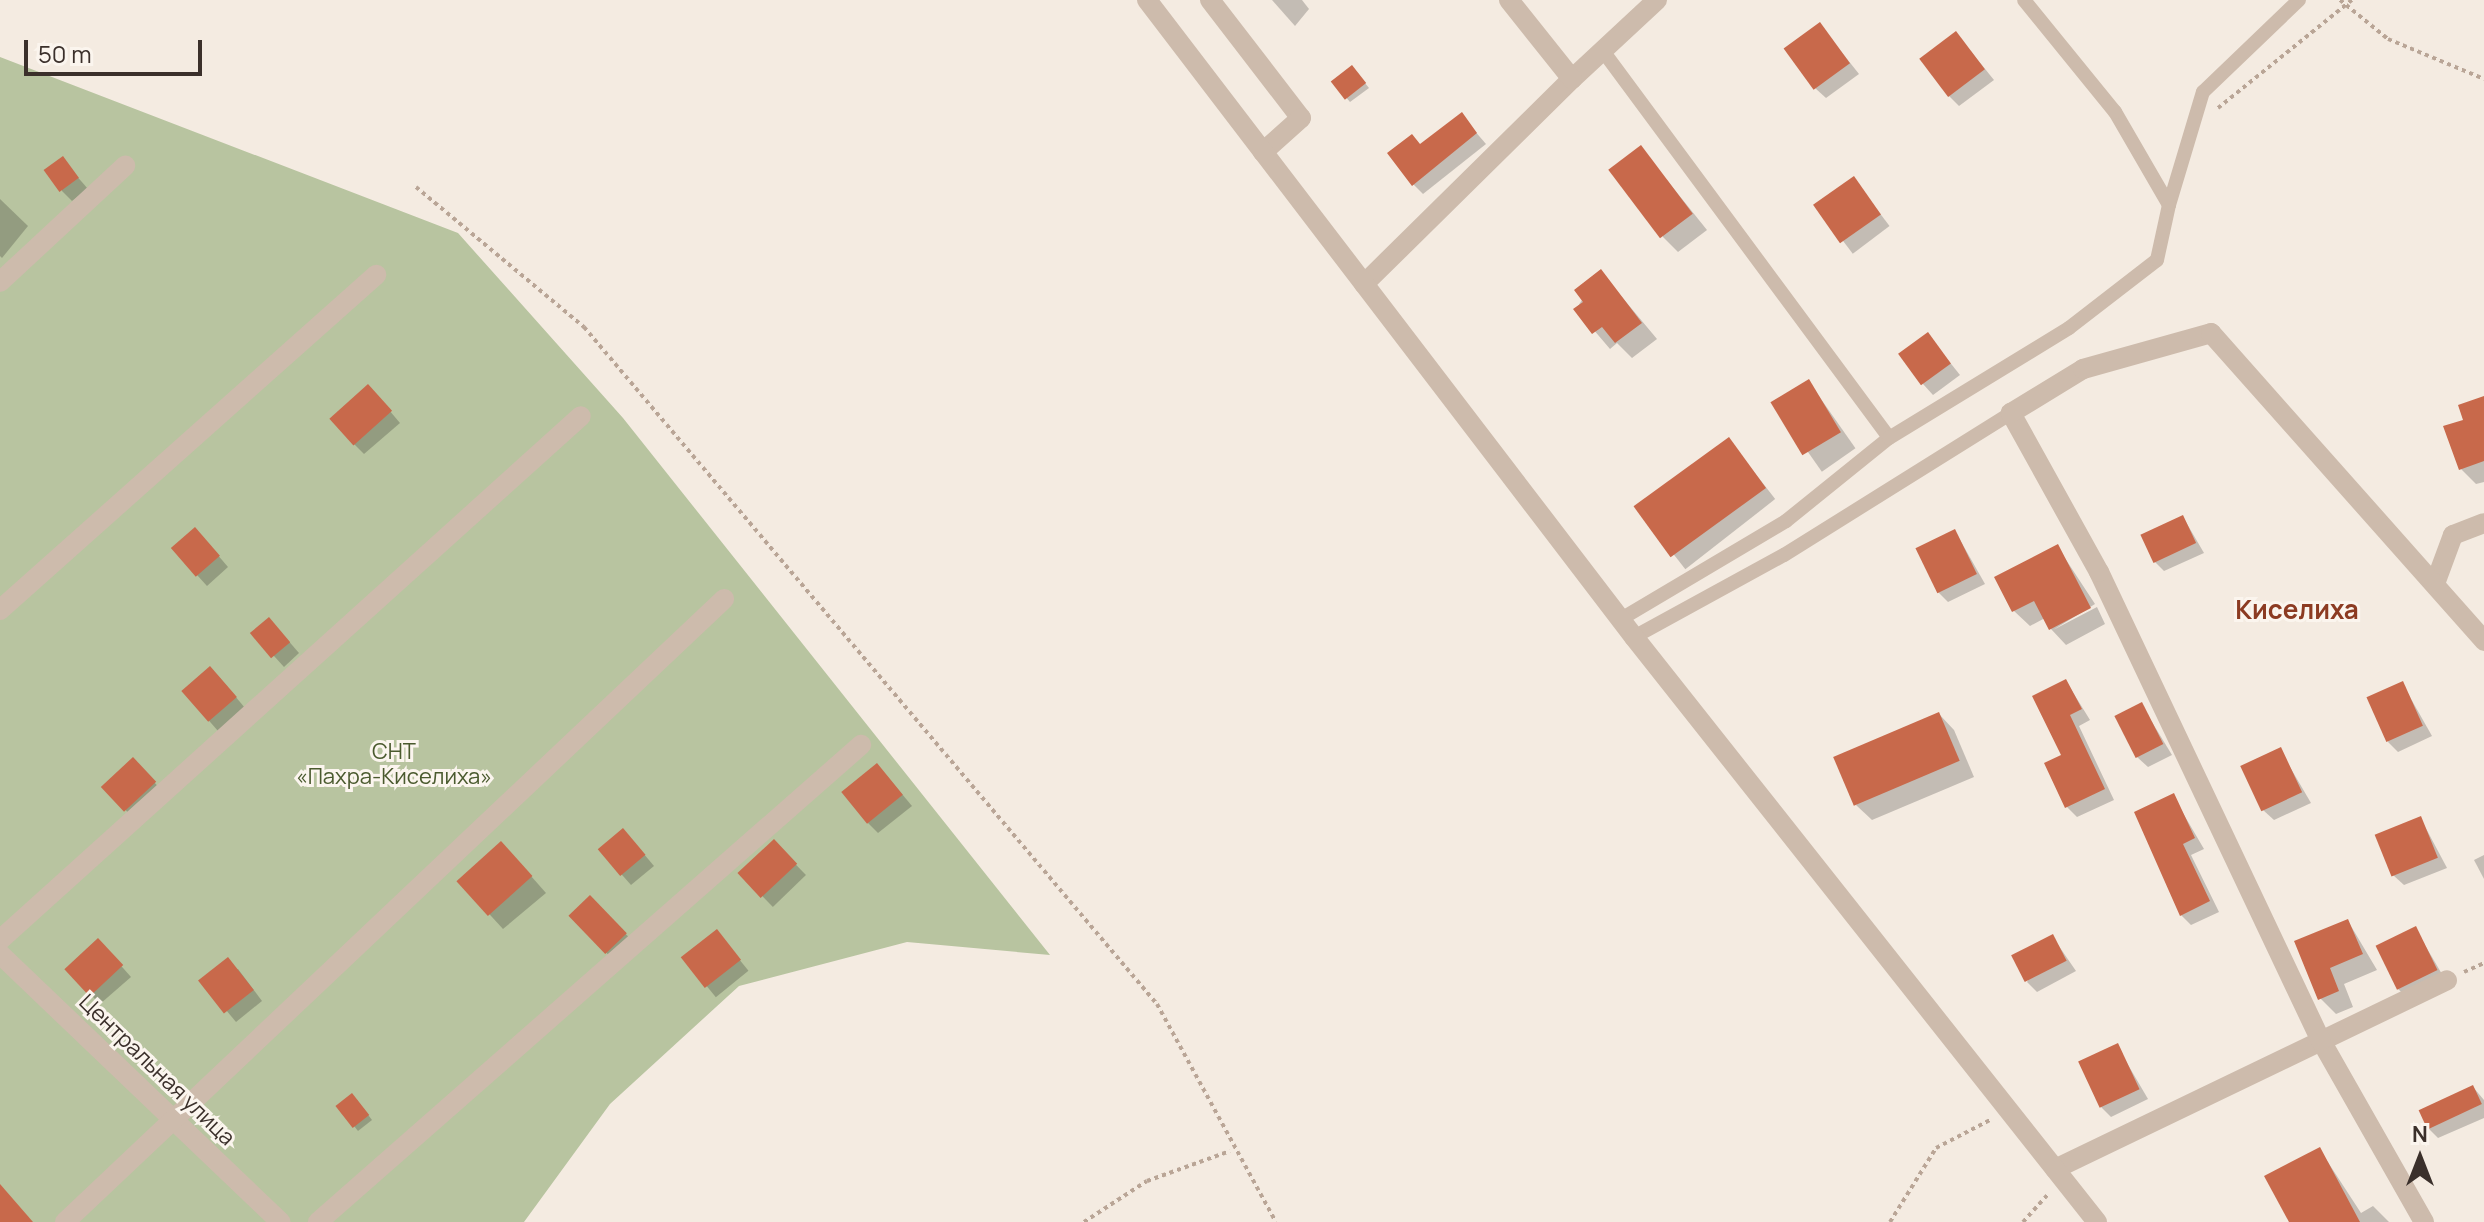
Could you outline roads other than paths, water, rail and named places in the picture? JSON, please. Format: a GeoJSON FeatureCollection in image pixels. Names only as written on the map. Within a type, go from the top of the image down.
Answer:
{"type":"FeatureCollection","features":[{"type":"Feature","properties":{"kind":"street"},"geometry":{"type":"LineString","coordinates":[[1147,0],[1634,637],[2097,1222]]}},
{"type":"Feature","properties":{"kind":"street"},"geometry":{"type":"LineString","coordinates":[[1210,0],[1301,118],[1263,152]]}},
{"type":"Feature","properties":{"kind":"street"},"geometry":{"type":"LineString","coordinates":[[1509,0],[1572,79]]}},
{"type":"Feature","properties":{"kind":"street"},"geometry":{"type":"LineString","coordinates":[[1364,284],[1572,79],[1657,0]]}},
{"type":"Feature","properties":{"kind":"street"},"geometry":{"type":"LineString","coordinates":[[0,282],[125,166]]}},
{"type":"Feature","properties":{"kind":"street"},"geometry":{"type":"LineString","coordinates":[[0,610],[376,275]]}},
{"type":"Feature","properties":{"kind":"street"},"geometry":{"type":"LineString","coordinates":[[2424,1222],[2321,1041],[2099,572],[2011,413],[2083,369],[2211,333],[2436,581],[2484,641]]}},
{"type":"Feature","properties":{"kind":"street"},"geometry":{"type":"LineString","coordinates":[[0,940],[581,416]]}},
{"type":"Feature","properties":{"kind":"street"},"geometry":{"type":"LineString","coordinates":[[2436,581],[2453,535],[2484,523]]}},
{"type":"Feature","properties":{"kind":"street"},"geometry":{"type":"LineString","coordinates":[[65,1222],[724,599]]}},
{"type":"Feature","properties":{"kind":"street"},"geometry":{"type":"LineString","coordinates":[[318,1222],[861,745]]}},
{"type":"Feature","properties":{"kind":"street","name":"Центральная улица"},"geometry":{"type":"LineString","coordinates":[[0,954],[176,1119],[280,1222]]}},
{"type":"Feature","properties":{"kind":"street"},"geometry":{"type":"LineString","coordinates":[[2058,1174],[2447,980]]}},
{"type":"Feature","properties":{"kind":"lane"},"geometry":{"type":"LineString","coordinates":[[2024,0],[2115,112],[2169,205]]}},
{"type":"Feature","properties":{"kind":"lane"},"geometry":{"type":"LineString","coordinates":[[1621,619],[1786,521],[1889,438],[2069,328],[2157,260],[2185,134],[2203,92],[2299,0]]}},
{"type":"Feature","properties":{"kind":"lane"},"geometry":{"type":"LineString","coordinates":[[1603,51],[1889,438]]}},
{"type":"Feature","properties":{"kind":"lane"},"geometry":{"type":"LineString","coordinates":[[1634,637],[1784,555],[2011,413]]}},
{"type":"Feature","properties":{"kind":"district","name":"Киселиха"},"geometry":{"type":"Point","coordinates":[2297,610]}},
{"type":"Feature","properties":{"kind":"park label","name":"СНТ «Пахра-Киселиха»"},"geometry":{"type":"Point","coordinates":[394,764]}}]}
